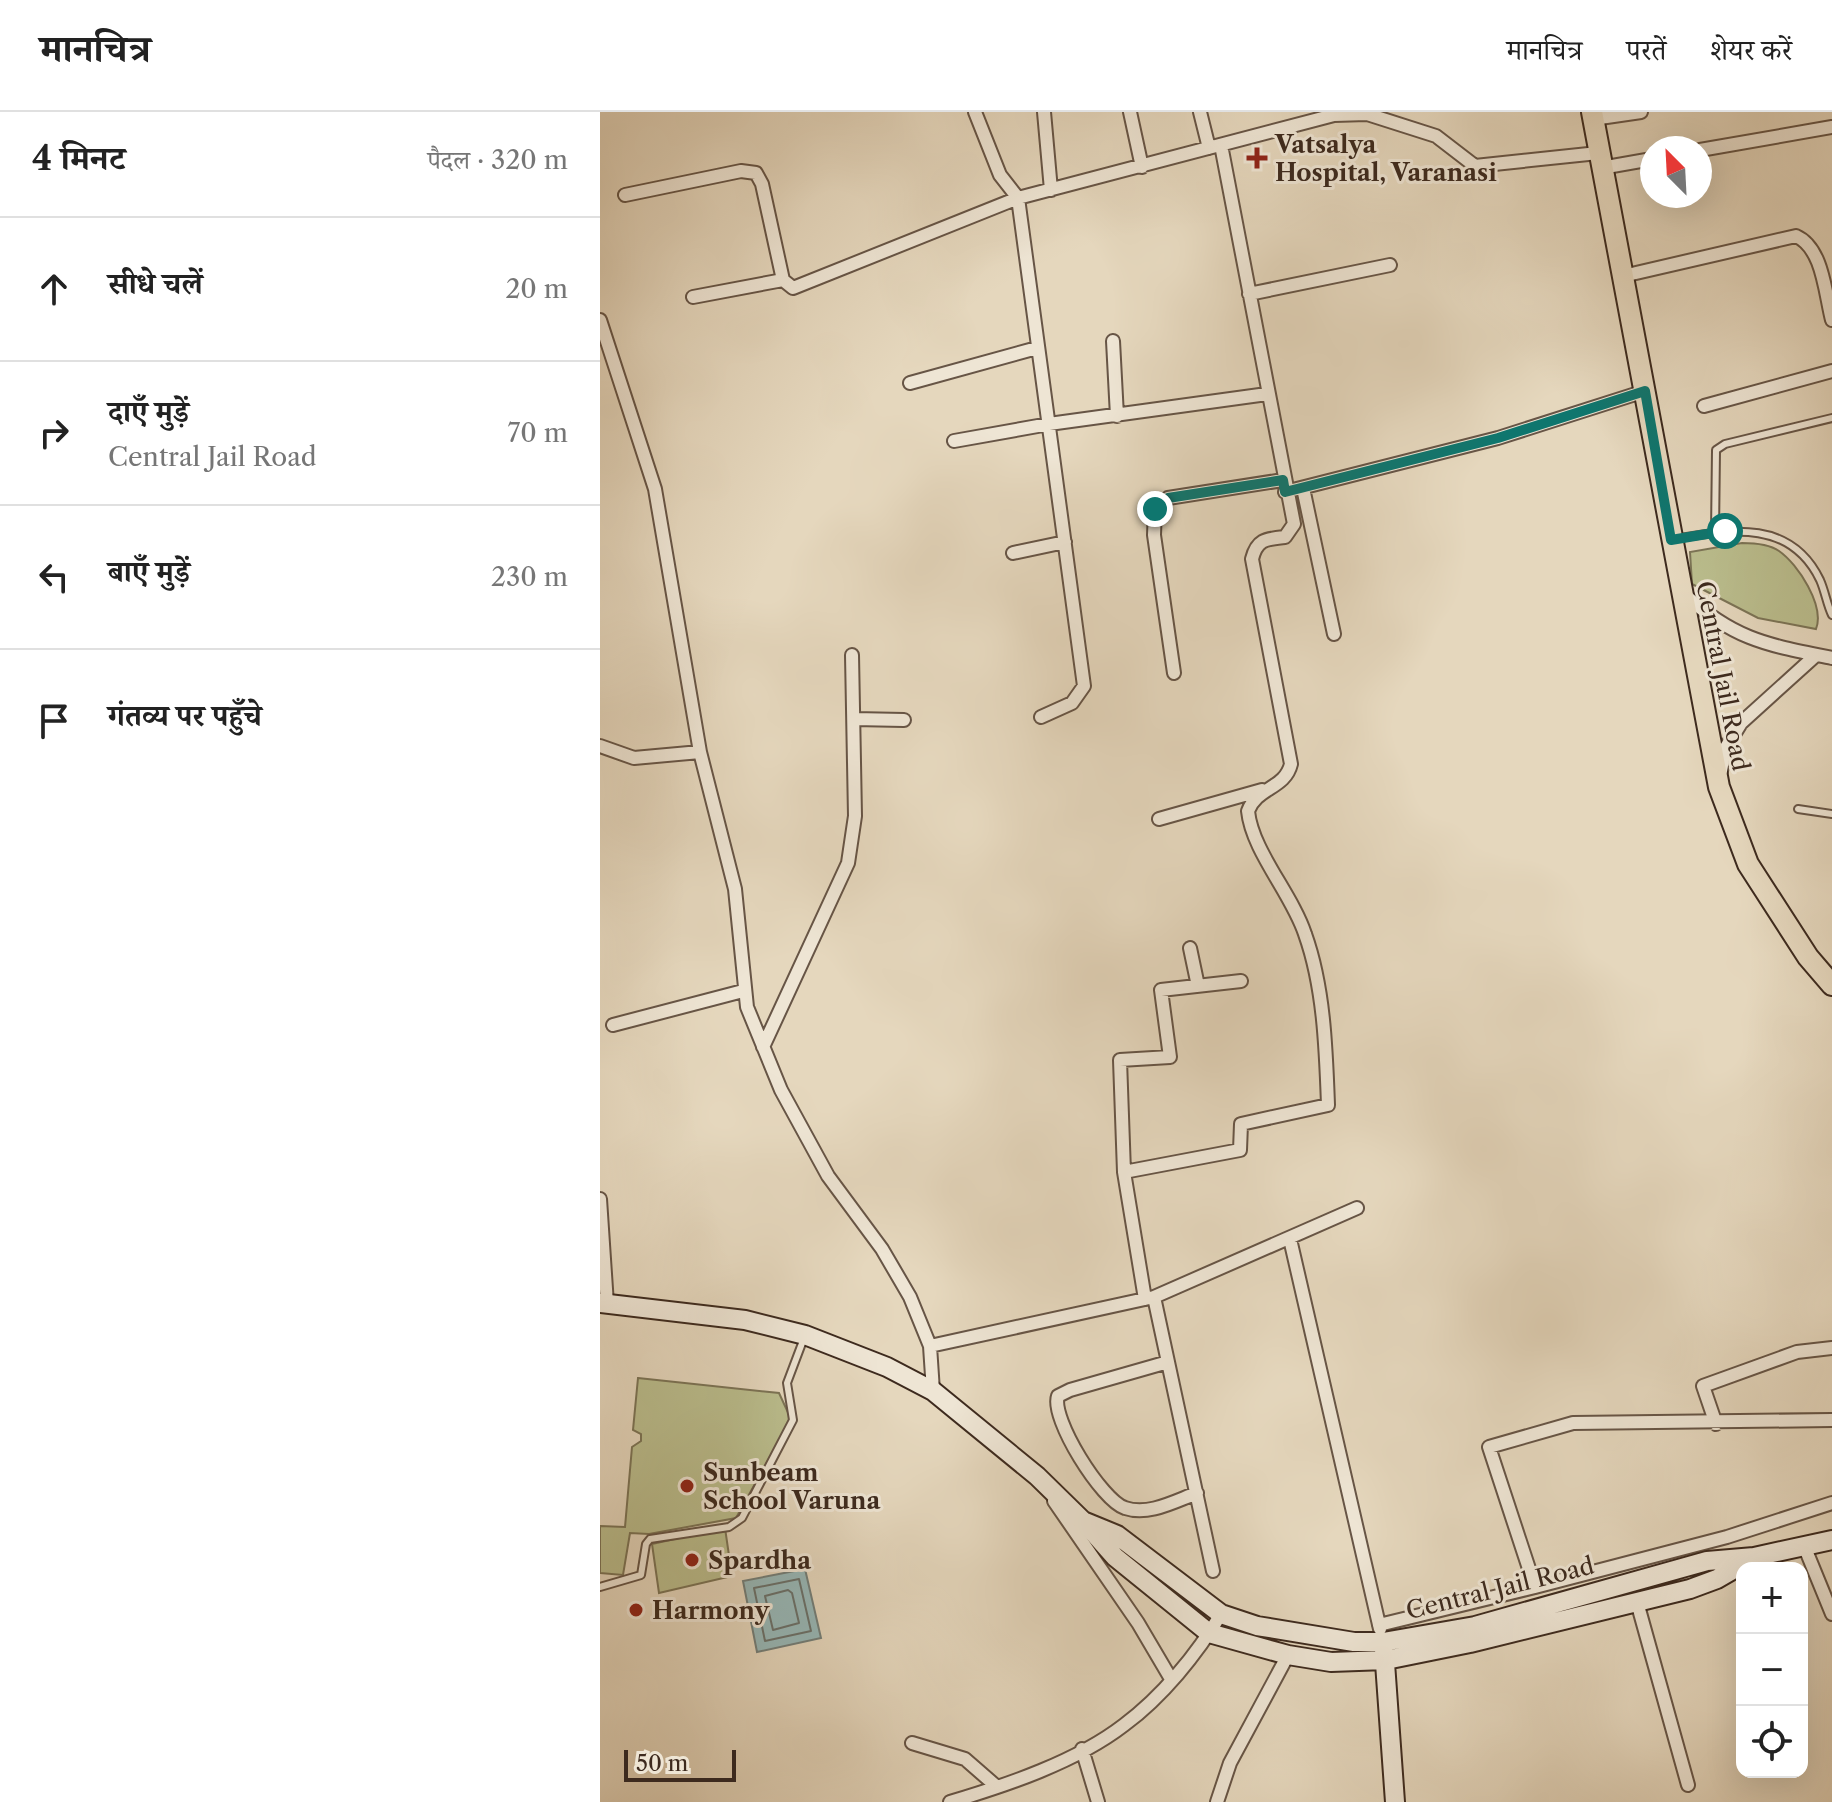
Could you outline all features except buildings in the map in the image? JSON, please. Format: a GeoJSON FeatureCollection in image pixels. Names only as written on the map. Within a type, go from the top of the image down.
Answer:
{"type":"FeatureCollection","features":[{"type":"Feature","properties":{"kind":"main road","name":"Central Jail Road"},"geometry":{"type":"LineString","coordinates":[[1593,115],[1719,787],[1748,864],[1808,957],[1832,985]]}},
{"type":"Feature","properties":{"kind":"street"},"geometry":{"type":"LineString","coordinates":[[975,112],[1000,175],[1018,198],[1084,686],[1072,703],[1041,717]]}},
{"type":"Feature","properties":{"kind":"street"},"geometry":{"type":"LineString","coordinates":[[1044,112],[1051,190]]}},
{"type":"Feature","properties":{"kind":"street"},"geometry":{"type":"LineString","coordinates":[[1130,112],[1142,167]]}},
{"type":"Feature","properties":{"kind":"street"},"geometry":{"type":"LineString","coordinates":[[1159,819],[1279,784],[1288,776],[1291,764],[1252,559],[1255,546],[1263,539],[1285,537],[1294,524],[1284,486],[1249,294],[1215,146],[1200,112]]}},
{"type":"Feature","properties":{"kind":"street"},"geometry":{"type":"LineString","coordinates":[[625,195],[741,171],[756,173],[762,184],[783,280],[793,288],[1018,198],[1353,112],[1436,136],[1475,166],[1640,159]]}},
{"type":"Feature","properties":{"kind":"street"},"geometry":{"type":"LineString","coordinates":[[1593,115],[1641,112]]}},
{"type":"Feature","properties":{"kind":"street"},"geometry":{"type":"LineString","coordinates":[[1712,148],[1832,127]]}},
{"type":"Feature","properties":{"kind":"street"},"geometry":{"type":"LineString","coordinates":[[1623,276],[1796,236],[1806,240],[1814,251],[1832,320]]}},
{"type":"Feature","properties":{"kind":"street"},"geometry":{"type":"LineString","coordinates":[[1249,294],[1390,265]]}},
{"type":"Feature","properties":{"kind":"street"},"geometry":{"type":"LineString","coordinates":[[693,297],[783,280]]}},
{"type":"Feature","properties":{"kind":"street"},"geometry":{"type":"LineString","coordinates":[[600,320],[655,489],[700,752],[735,889],[743,991],[781,1090],[828,1176],[898,1273],[930,1346],[933,1391]]}},
{"type":"Feature","properties":{"kind":"street"},"geometry":{"type":"LineString","coordinates":[[1113,341],[1117,416]]}},
{"type":"Feature","properties":{"kind":"street"},"geometry":{"type":"LineString","coordinates":[[910,383],[1037,348]]}},
{"type":"Feature","properties":{"kind":"street"},"geometry":{"type":"LineString","coordinates":[[1704,406],[1832,371]]}},
{"type":"Feature","properties":{"kind":"street"},"geometry":{"type":"LineString","coordinates":[[1174,673],[1154,535],[1155,509],[1168,498],[1284,486],[1303,488],[1498,438],[1645,391]]}},
{"type":"Feature","properties":{"kind":"street"},"geometry":{"type":"LineString","coordinates":[[954,441],[1049,424],[1267,394]]}},
{"type":"Feature","properties":{"kind":"street"},"geometry":{"type":"LineString","coordinates":[[1303,488],[1334,634]]}},
{"type":"Feature","properties":{"kind":"street"},"geometry":{"type":"LineString","coordinates":[[1013,553],[1065,542]]}},
{"type":"Feature","properties":{"kind":"street"},"geometry":{"type":"LineString","coordinates":[[1680,591],[1706,615],[1756,642],[1831,657]]}},
{"type":"Feature","properties":{"kind":"street"},"geometry":{"type":"LineString","coordinates":[[763,1047],[848,863],[855,816],[852,655]]}},
{"type":"Feature","properties":{"kind":"street"},"geometry":{"type":"LineString","coordinates":[[1719,787],[1725,749],[1732,735],[1815,656]]}},
{"type":"Feature","properties":{"kind":"street"},"geometry":{"type":"LineString","coordinates":[[854,719],[904,720]]}},
{"type":"Feature","properties":{"kind":"street"},"geometry":{"type":"LineString","coordinates":[[600,746],[634,758],[700,752]]}},
{"type":"Feature","properties":{"kind":"street"},"geometry":{"type":"LineString","coordinates":[[1124,1172],[1240,1150],[1241,1124],[1328,1105],[1326,1041],[1306,935],[1249,819],[1251,804],[1262,790]]}},
{"type":"Feature","properties":{"kind":"street"},"geometry":{"type":"LineString","coordinates":[[1190,948],[1198,986]]}},
{"type":"Feature","properties":{"kind":"street"},"geometry":{"type":"LineString","coordinates":[[1213,1571],[1124,1172],[1120,1060],[1170,1057],[1161,990],[1241,981]]}},
{"type":"Feature","properties":{"kind":"street"},"geometry":{"type":"LineString","coordinates":[[613,1025],[743,991]]}},
{"type":"Feature","properties":{"kind":"street"},"geometry":{"type":"LineString","coordinates":[[600,1199],[604,1303]]}},
{"type":"Feature","properties":{"kind":"street"},"geometry":{"type":"LineString","coordinates":[[930,1346],[1150,1298],[1357,1208]]}},
{"type":"Feature","properties":{"kind":"street"},"geometry":{"type":"LineString","coordinates":[[1290,1239],[1383,1642],[1395,1802]]}},
{"type":"Feature","properties":{"kind":"street","name":"Central Jail Road"},"geometry":{"type":"LineString","coordinates":[[604,1303],[745,1320],[798,1333],[887,1367],[933,1391],[1037,1476],[1083,1521],[1117,1535],[1221,1614],[1257,1626],[1354,1642],[1383,1642],[1475,1626],[1707,1561],[1754,1557],[1832,1540]]}},
{"type":"Feature","properties":{"kind":"street"},"geometry":{"type":"LineString","coordinates":[[1716,1424],[1703,1386],[1797,1352],[1832,1348]]}},
{"type":"Feature","properties":{"kind":"street"},"geometry":{"type":"LineString","coordinates":[[1168,1362],[1070,1390],[1058,1396],[1057,1415],[1096,1482],[1108,1498],[1123,1508],[1151,1510],[1197,1493]]}},
{"type":"Feature","properties":{"kind":"street"},"geometry":{"type":"LineString","coordinates":[[1535,1587],[1489,1447],[1573,1423],[1637,1420],[1716,1424],[1832,1420]]}},
{"type":"Feature","properties":{"kind":"street"},"geometry":{"type":"LineString","coordinates":[[1037,1476],[1138,1623],[1171,1679]]}},
{"type":"Feature","properties":{"kind":"street"},"geometry":{"type":"LineString","coordinates":[[1083,1521],[1115,1557],[1209,1633],[1288,1655],[1354,1663],[1383,1642],[1535,1587],[1727,1537],[1832,1503]]}},
{"type":"Feature","properties":{"kind":"street"},"geometry":{"type":"LineString","coordinates":[[1805,1548],[1832,1614]]}},
{"type":"Feature","properties":{"kind":"street"},"geometry":{"type":"LineString","coordinates":[[1383,1642],[1637,1602],[1717,1579],[1754,1557]]}},
{"type":"Feature","properties":{"kind":"street"},"geometry":{"type":"LineString","coordinates":[[1637,1602],[1688,1785]]}},
{"type":"Feature","properties":{"kind":"street"},"geometry":{"type":"LineString","coordinates":[[950,1802],[1082,1749],[1124,1725],[1171,1679],[1221,1614]]}},
{"type":"Feature","properties":{"kind":"street"},"geometry":{"type":"LineString","coordinates":[[1217,1802],[1230,1763],[1288,1655]]}},
{"type":"Feature","properties":{"kind":"street"},"geometry":{"type":"LineString","coordinates":[[912,1743],[965,1759],[996,1786]]}},
{"type":"Feature","properties":{"kind":"street"},"geometry":{"type":"LineString","coordinates":[[1082,1749],[1098,1802]]}},
{"type":"Feature","properties":{"kind":"lane"},"geometry":{"type":"LineString","coordinates":[[1715,533],[1716,450],[1725,444],[1832,418]]}},
{"type":"Feature","properties":{"kind":"lane"},"geometry":{"type":"LineString","coordinates":[[1671,540],[1715,533],[1762,532],[1791,546],[1819,578],[1832,622]]}},
{"type":"Feature","properties":{"kind":"lane"},"geometry":{"type":"LineString","coordinates":[[1798,809],[1832,814]]}},
{"type":"Feature","properties":{"kind":"lane"},"geometry":{"type":"LineString","coordinates":[[600,1587],[641,1575],[646,1544],[650,1539],[729,1527],[742,1518],[793,1420],[787,1383],[798,1333]]}},
{"type":"Feature","properties":{"kind":"green space"},"geometry":{"type":"Polygon","coordinates":[[[1742,543],[1761,544],[1775,549],[1794,565],[1808,586],[1817,609],[1816,629],[1758,618],[1692,584],[1690,552],[1742,543]]]}},
{"type":"Feature","properties":{"kind":"green space"},"geometry":{"type":"Polygon","coordinates":[[[638,1378],[779,1393],[791,1419],[736,1518],[649,1534],[630,1533],[623,1575],[600,1573],[600,1526],[625,1527],[632,1447],[641,1441],[641,1434],[633,1430],[638,1378]]]}},
{"type":"Feature","properties":{"kind":"green space","name":"Spardha"},"geometry":{"type":"Polygon","coordinates":[[[725,1528],[732,1576],[659,1593],[652,1544],[725,1528]]]}},
{"type":"Feature","properties":{"kind":"water"},"geometry":{"type":"Polygon","coordinates":[[[805,1569],[821,1638],[757,1652],[743,1581],[805,1569]]]}},
{"type":"Feature","properties":{"kind":"place","name":"Vatsalya Hospital, Varanasi"},"geometry":{"type":"Point","coordinates":[1257,158]}},
{"type":"Feature","properties":{"kind":"place","name":"Sunbeam School Varuna"},"geometry":{"type":"Point","coordinates":[687,1486]}},
{"type":"Feature","properties":{"kind":"place","name":"Spardha"},"geometry":{"type":"Point","coordinates":[692,1560]}},
{"type":"Feature","properties":{"kind":"place","name":"Harmony"},"geometry":{"type":"Point","coordinates":[636,1610]}},
{"type":"Feature","properties":{"kind":"route"},"geometry":{"type":"LineString","coordinates":[[1155,509],[1168,498],[1283,480],[1285,492],[1498,438],[1645,391],[1671,540],[1725,531]]}}]}
